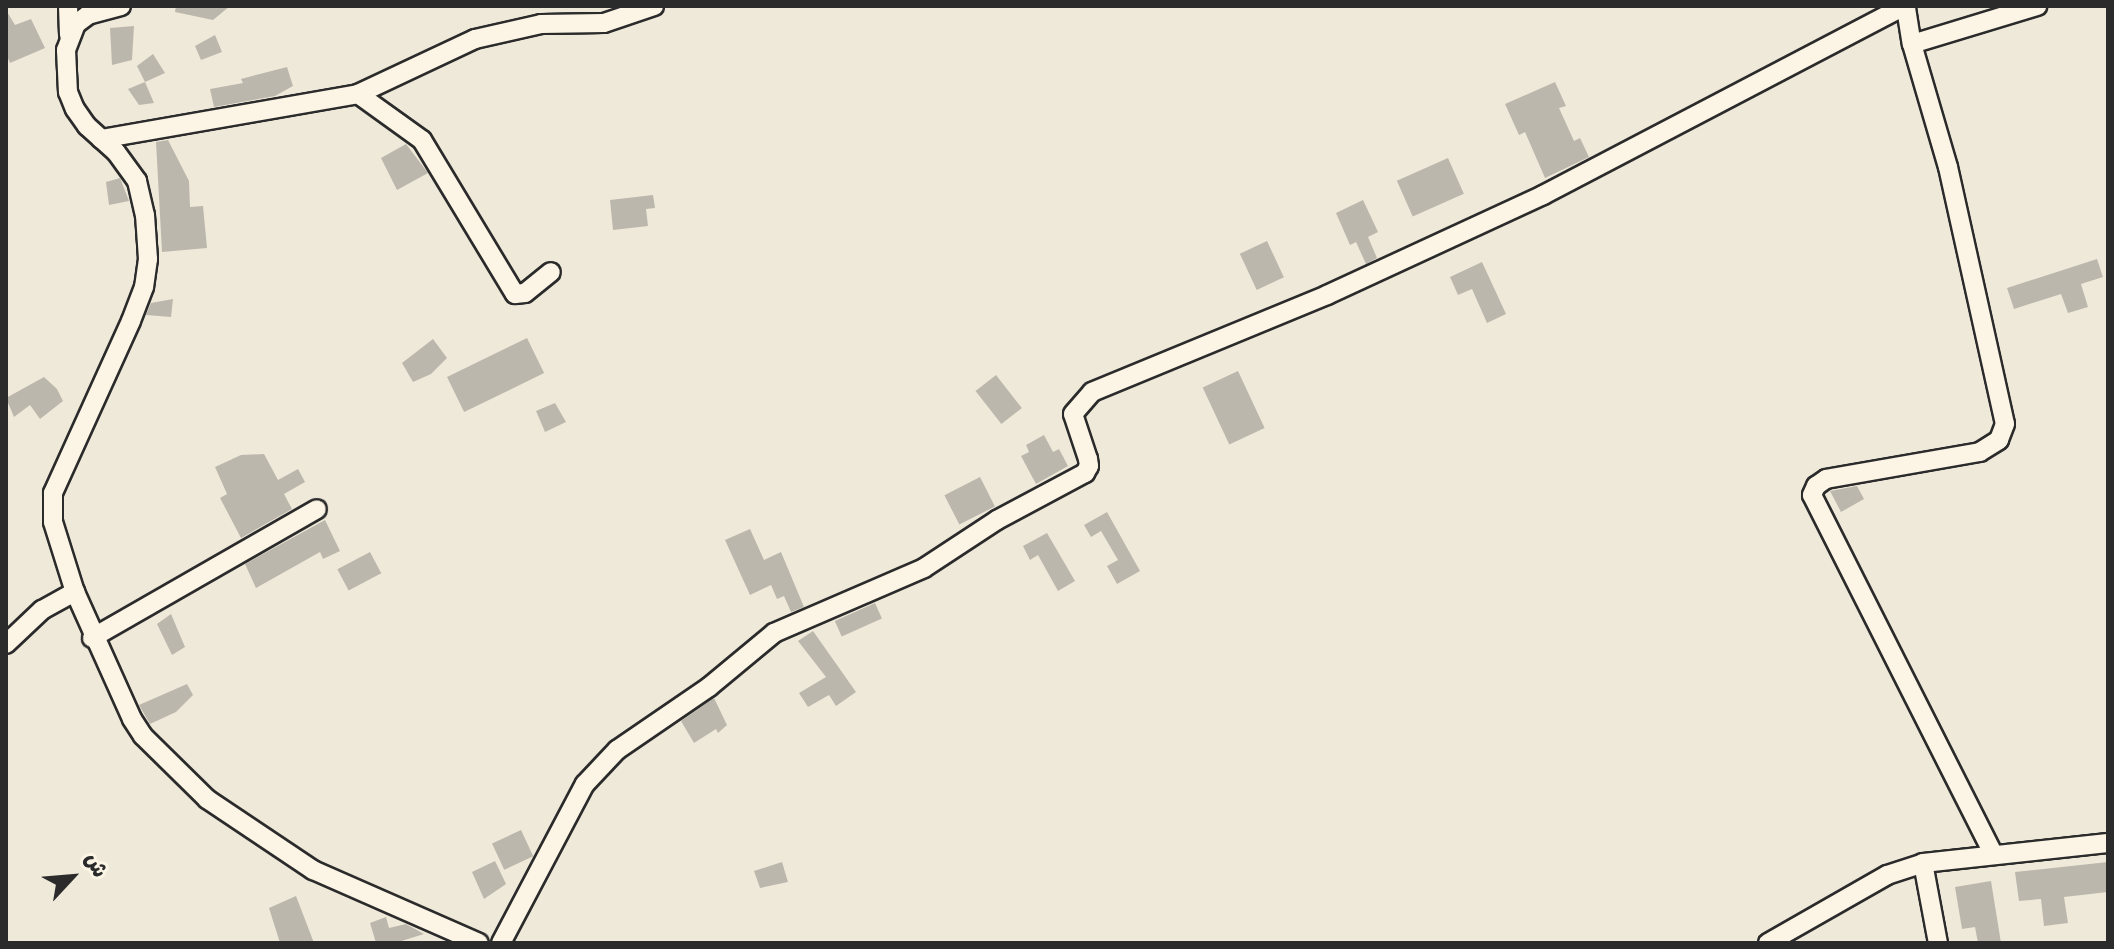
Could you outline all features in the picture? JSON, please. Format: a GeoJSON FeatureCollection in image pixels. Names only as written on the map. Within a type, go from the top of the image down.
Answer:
{"type":"FeatureCollection","features":[{"type":"Feature","properties":{"kind":"street"},"geometry":{"type":"LineString","coordinates":[[68,6],[69,35],[65,61],[68,92],[87,126],[127,164],[137,181],[145,215],[148,259],[144,287],[131,321],[53,493],[53,522],[92,638],[143,736],[207,799],[313,870],[473,939]]}},
{"type":"Feature","properties":{"kind":"street"},"geometry":{"type":"LineString","coordinates":[[69,35],[88,15],[121,6]]}},
{"type":"Feature","properties":{"kind":"street"},"geometry":{"type":"LineString","coordinates":[[101,139],[358,94],[475,39],[541,24],[604,23],[654,6]]}},
{"type":"Feature","properties":{"kind":"street"},"geometry":{"type":"LineString","coordinates":[[1912,44],[2037,6]]}},
{"type":"Feature","properties":{"kind":"street"},"geometry":{"type":"LineString","coordinates":[[501,943],[585,784],[617,750],[709,687],[774,633],[924,568],[997,520],[1085,473],[1089,466],[1088,459],[1073,414],[1080,401],[1092,392],[1327,295],[1543,195],[1905,7],[1912,44],[1948,167],[2005,424],[1999,440],[1980,452],[1826,479],[1816,486],[1812,495],[1994,855]]}},
{"type":"Feature","properties":{"kind":"street"},"geometry":{"type":"LineString","coordinates":[[358,94],[422,140],[515,294],[525,293],[551,272]]}},
{"type":"Feature","properties":{"kind":"street"},"geometry":{"type":"LineString","coordinates":[[92,638],[317,509]]}},
{"type":"Feature","properties":{"kind":"street"},"geometry":{"type":"LineString","coordinates":[[6,644],[42,610],[75,592]]}},
{"type":"Feature","properties":{"kind":"street"},"geometry":{"type":"LineString","coordinates":[[1768,943],[1887,875],[1923,863],[2108,843]]}},
{"type":"Feature","properties":{"kind":"street"},"geometry":{"type":"LineString","coordinates":[[1923,863],[1938,943]]}},
{"type":"Feature","properties":{"kind":"street"},"geometry":{"type":"LineString","coordinates":[[446,943],[473,939]]}},
{"type":"Feature","properties":{"kind":"building"},"geometry":{"type":"Polygon","coordinates":[[[176,6],[230,6],[213,20],[175,12],[176,6]]]}},
{"type":"Feature","properties":{"kind":"building"},"geometry":{"type":"Polygon","coordinates":[[[6,10],[15,25],[31,19],[45,48],[10,63],[6,54],[6,10]]]}},
{"type":"Feature","properties":{"kind":"building"},"geometry":{"type":"Polygon","coordinates":[[[134,26],[132,60],[112,65],[110,28],[134,26]]]}},
{"type":"Feature","properties":{"kind":"building"},"geometry":{"type":"Polygon","coordinates":[[[215,35],[222,52],[201,60],[195,46],[215,35]]]}},
{"type":"Feature","properties":{"kind":"building"},"geometry":{"type":"Polygon","coordinates":[[[153,54],[165,73],[145,82],[137,66],[153,54]]]}},
{"type":"Feature","properties":{"kind":"building"},"geometry":{"type":"Polygon","coordinates":[[[287,67],[293,86],[275,96],[214,107],[210,89],[243,83],[241,79],[287,67]]]}},
{"type":"Feature","properties":{"kind":"building"},"geometry":{"type":"Polygon","coordinates":[[[145,82],[154,103],[139,105],[128,89],[145,82]]]}},
{"type":"Feature","properties":{"kind":"building"},"geometry":{"type":"Polygon","coordinates":[[[1555,82],[1566,106],[1559,108],[1574,141],[1580,138],[1589,157],[1545,178],[1525,132],[1519,135],[1505,104],[1555,82]]]}},
{"type":"Feature","properties":{"kind":"building"},"geometry":{"type":"Polygon","coordinates":[[[168,140],[189,181],[190,207],[203,206],[207,248],[162,252],[156,142],[168,140]]]}},
{"type":"Feature","properties":{"kind":"building"},"geometry":{"type":"Polygon","coordinates":[[[406,144],[428,173],[397,190],[381,158],[406,144]]]}},
{"type":"Feature","properties":{"kind":"building"},"geometry":{"type":"Polygon","coordinates":[[[1448,158],[1464,194],[1413,216],[1397,181],[1448,158]]]}},
{"type":"Feature","properties":{"kind":"building"},"geometry":{"type":"Polygon","coordinates":[[[120,178],[129,201],[109,205],[106,182],[120,178]]]}},
{"type":"Feature","properties":{"kind":"building"},"geometry":{"type":"Polygon","coordinates":[[[653,195],[655,208],[646,209],[648,226],[613,230],[610,200],[653,195]]]}},
{"type":"Feature","properties":{"kind":"building"},"geometry":{"type":"Polygon","coordinates":[[[1363,200],[1378,232],[1368,237],[1377,258],[1366,264],[1356,242],[1350,245],[1336,213],[1363,200]]]}},
{"type":"Feature","properties":{"kind":"building"},"geometry":{"type":"Polygon","coordinates":[[[1267,241],[1284,277],[1257,290],[1240,254],[1267,241]]]}},
{"type":"Feature","properties":{"kind":"building"},"geometry":{"type":"Polygon","coordinates":[[[2097,259],[2103,277],[2081,284],[2088,307],[2068,313],[2061,294],[2014,309],[2007,288],[2097,259]]]}},
{"type":"Feature","properties":{"kind":"building"},"geometry":{"type":"Polygon","coordinates":[[[1482,262],[1506,314],[1487,323],[1472,289],[1458,295],[1450,277],[1482,262]]]}},
{"type":"Feature","properties":{"kind":"building"},"geometry":{"type":"Polygon","coordinates":[[[173,299],[171,317],[146,315],[151,303],[173,299]]]}},
{"type":"Feature","properties":{"kind":"building"},"geometry":{"type":"Polygon","coordinates":[[[527,338],[544,373],[464,412],[447,377],[527,338]]]}},
{"type":"Feature","properties":{"kind":"building"},"geometry":{"type":"Polygon","coordinates":[[[433,339],[447,358],[431,374],[413,382],[402,363],[433,339]]]}},
{"type":"Feature","properties":{"kind":"building"},"geometry":{"type":"Polygon","coordinates":[[[1238,371],[1265,428],[1229,445],[1203,387],[1238,371]]]}},
{"type":"Feature","properties":{"kind":"building"},"geometry":{"type":"Polygon","coordinates":[[[996,375],[1022,408],[1001,424],[976,391],[996,375]]]}},
{"type":"Feature","properties":{"kind":"building"},"geometry":{"type":"Polygon","coordinates":[[[44,377],[57,389],[63,401],[40,419],[30,405],[14,417],[6,398],[44,377]]]}},
{"type":"Feature","properties":{"kind":"building"},"geometry":{"type":"Polygon","coordinates":[[[555,403],[566,422],[545,432],[536,411],[555,403]]]}},
{"type":"Feature","properties":{"kind":"building"},"geometry":{"type":"Polygon","coordinates":[[[1044,435],[1053,452],[1059,449],[1068,466],[1036,484],[1021,456],[1029,452],[1026,445],[1044,435]]]}},
{"type":"Feature","properties":{"kind":"building"},"geometry":{"type":"Polygon","coordinates":[[[264,454],[278,480],[298,469],[305,482],[284,494],[292,509],[241,538],[220,498],[227,494],[215,467],[241,455],[264,454]]]}},
{"type":"Feature","properties":{"kind":"building"},"geometry":{"type":"Polygon","coordinates":[[[980,477],[995,506],[959,525],[944,495],[980,477]]]}},
{"type":"Feature","properties":{"kind":"building"},"geometry":{"type":"Polygon","coordinates":[[[1857,486],[1864,499],[1841,512],[1830,491],[1857,486]]]}},
{"type":"Feature","properties":{"kind":"building"},"geometry":{"type":"Polygon","coordinates":[[[1107,512],[1140,571],[1117,584],[1107,566],[1118,560],[1101,531],[1091,537],[1084,525],[1107,512]]]}},
{"type":"Feature","properties":{"kind":"building"},"geometry":{"type":"Polygon","coordinates":[[[325,520],[340,551],[323,559],[320,552],[256,588],[245,564],[325,520]]]}},
{"type":"Feature","properties":{"kind":"building"},"geometry":{"type":"Polygon","coordinates":[[[750,529],[764,560],[781,552],[804,607],[791,612],[784,596],[777,599],[771,585],[750,595],[725,540],[750,529]]]}},
{"type":"Feature","properties":{"kind":"building"},"geometry":{"type":"Polygon","coordinates":[[[1047,533],[1075,581],[1058,591],[1038,555],[1030,560],[1023,546],[1047,533]]]}},
{"type":"Feature","properties":{"kind":"building"},"geometry":{"type":"Polygon","coordinates":[[[370,552],[381,573],[349,591],[337,569],[370,552]]]}},
{"type":"Feature","properties":{"kind":"building"},"geometry":{"type":"Polygon","coordinates":[[[875,603],[882,619],[842,636],[835,621],[875,603]]]}},
{"type":"Feature","properties":{"kind":"building"},"geometry":{"type":"Polygon","coordinates":[[[171,614],[185,647],[172,655],[157,624],[171,614]]]}},
{"type":"Feature","properties":{"kind":"building"},"geometry":{"type":"Polygon","coordinates":[[[813,631],[856,692],[836,706],[829,695],[808,707],[799,693],[826,677],[798,641],[813,631]]]}},
{"type":"Feature","properties":{"kind":"building"},"geometry":{"type":"Polygon","coordinates":[[[187,684],[193,695],[176,712],[150,724],[139,705],[187,684]]]}},
{"type":"Feature","properties":{"kind":"building"},"geometry":{"type":"Polygon","coordinates":[[[714,698],[727,725],[718,733],[716,729],[694,743],[681,721],[714,698]]]}},
{"type":"Feature","properties":{"kind":"building"},"geometry":{"type":"Polygon","coordinates":[[[521,830],[533,856],[504,870],[492,844],[521,830]]]}},
{"type":"Feature","properties":{"kind":"building"},"geometry":{"type":"Polygon","coordinates":[[[495,861],[506,884],[484,899],[472,872],[495,861]]]}},
{"type":"Feature","properties":{"kind":"building"},"geometry":{"type":"Polygon","coordinates":[[[782,862],[788,882],[760,888],[754,871],[782,862]]]}},
{"type":"Feature","properties":{"kind":"building"},"geometry":{"type":"Polygon","coordinates":[[[2108,862],[2108,892],[2064,897],[2068,923],[2044,926],[2041,899],[2019,901],[2015,872],[2108,862]]]}},
{"type":"Feature","properties":{"kind":"building"},"geometry":{"type":"Polygon","coordinates":[[[1991,881],[2001,943],[1978,943],[1975,927],[1962,929],[1955,887],[1991,881]]]}},
{"type":"Feature","properties":{"kind":"building"},"geometry":{"type":"Polygon","coordinates":[[[296,896],[314,943],[280,943],[269,908],[296,896]]]}},
{"type":"Feature","properties":{"kind":"building"},"geometry":{"type":"Polygon","coordinates":[[[386,917],[389,928],[406,924],[424,934],[395,943],[376,943],[370,923],[386,917]]]}}]}
